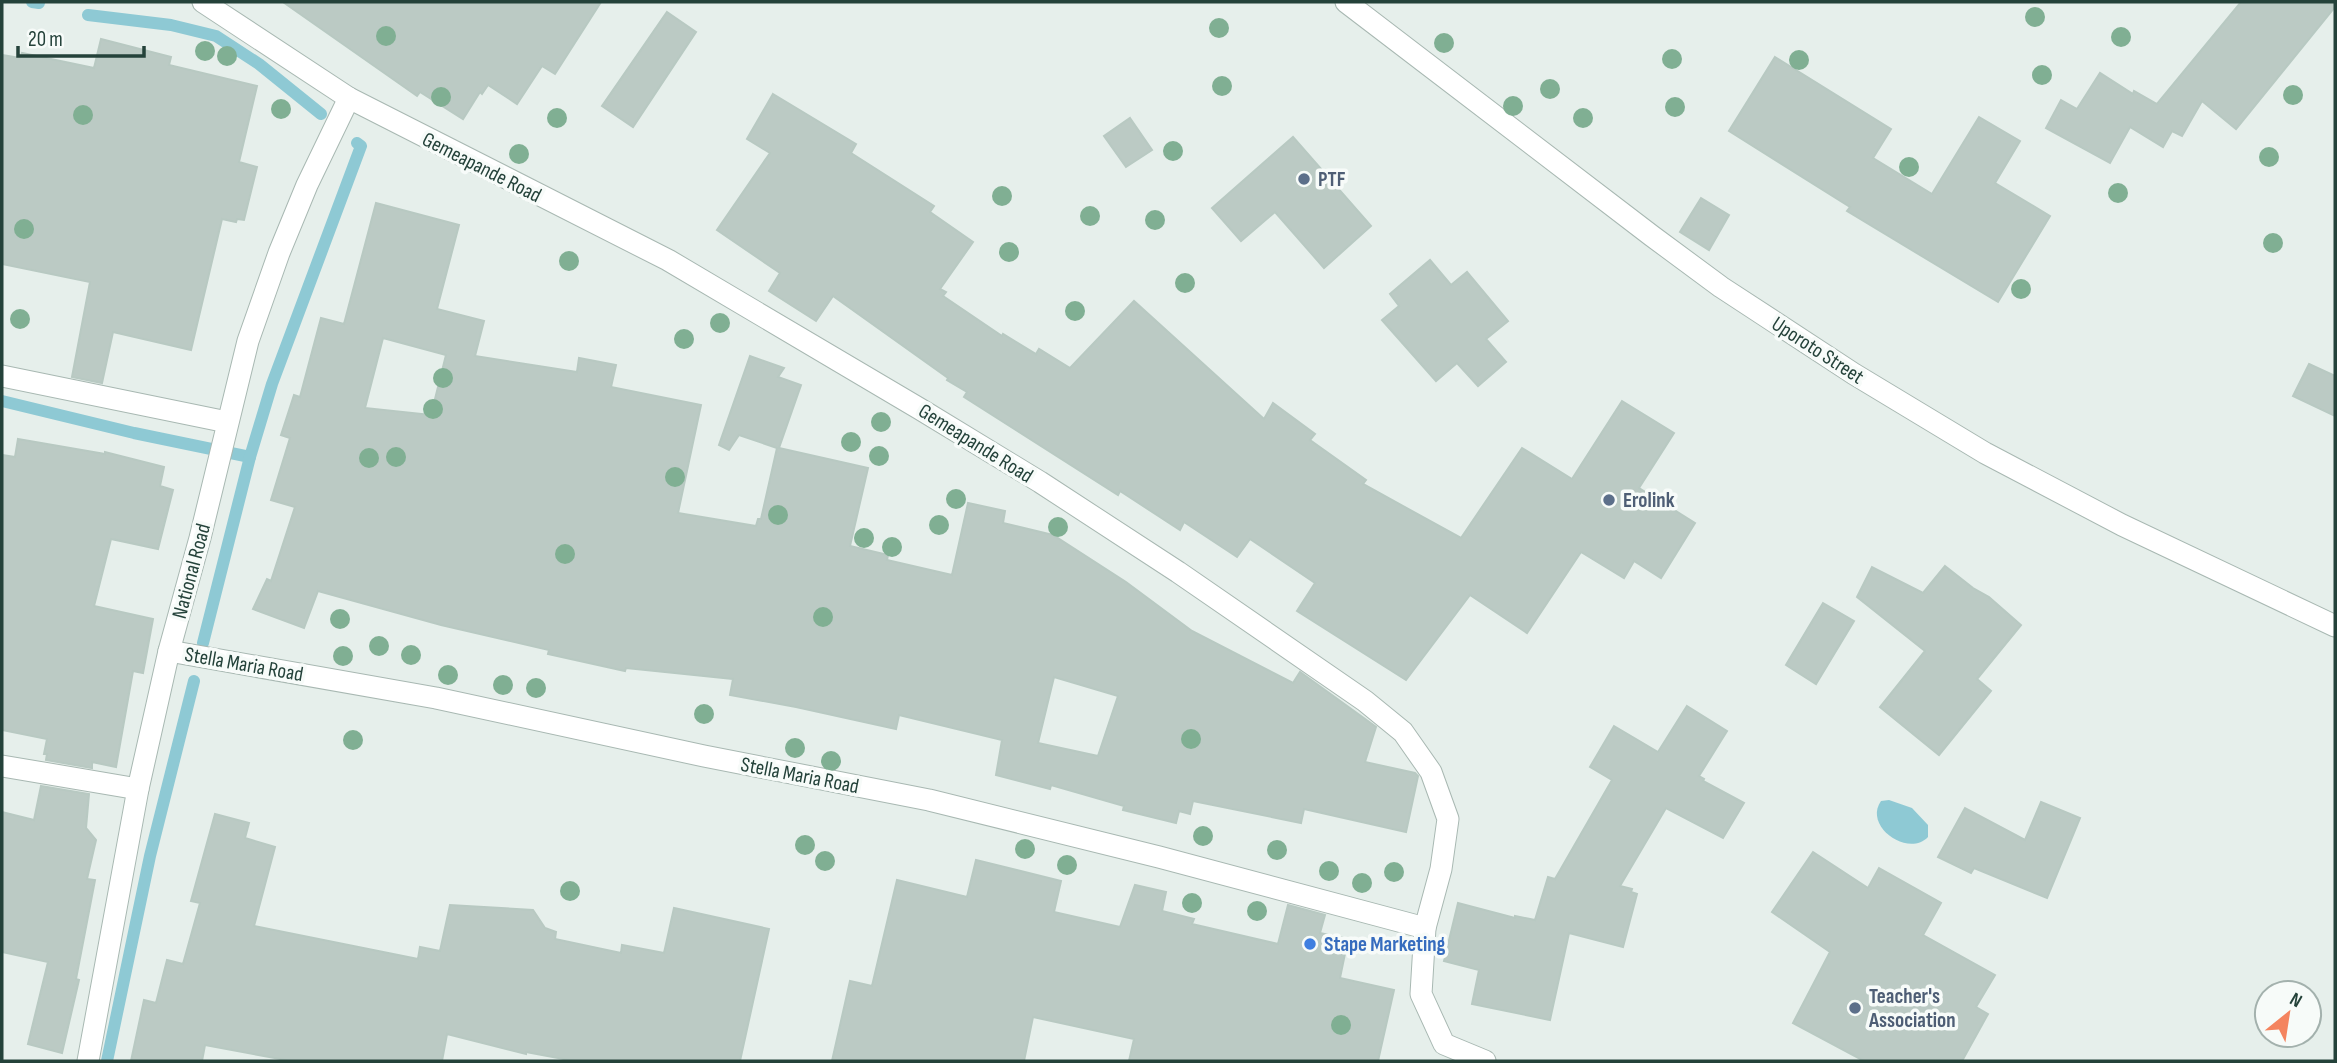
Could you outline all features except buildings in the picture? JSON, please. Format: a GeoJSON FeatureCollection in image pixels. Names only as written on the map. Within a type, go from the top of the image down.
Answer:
{"type":"FeatureCollection","features":[{"type":"Feature","properties":{"kind":"street","name":"Gemeapande Road"},"geometry":{"type":"LineString","coordinates":[[203,2],[349,98],[668,260],[1040,482],[1178,572],[1365,701],[1403,732],[1431,772],[1448,819],[1441,869],[1425,928],[1420,993],[1444,1044],[1485,1061]]}},
{"type":"Feature","properties":{"kind":"street","name":"Uporoto Street"},"geometry":{"type":"LineString","coordinates":[[1346,2],[1721,287],[1854,374],[1985,453],[2122,525],[2335,626]]}},
{"type":"Feature","properties":{"kind":"street","name":"National Road"},"geometry":{"type":"LineString","coordinates":[[88,1061],[138,789],[169,651],[200,538],[248,341],[279,253],[307,185],[349,98]]}},
{"type":"Feature","properties":{"kind":"street"},"geometry":{"type":"LineString","coordinates":[[2,376],[227,422]]}},
{"type":"Feature","properties":{"kind":"street","name":"Stella Maria Road"},"geometry":{"type":"LineString","coordinates":[[169,651],[436,698],[691,754],[929,800],[1159,857],[1425,928]]}},
{"type":"Feature","properties":{"kind":"street"},"geometry":{"type":"LineString","coordinates":[[2,766],[138,789]]}},
{"type":"Feature","properties":{"kind":"water"},"geometry":{"type":"Polygon","coordinates":[[[1889,800],[1912,808],[1928,825],[1928,837],[1920,843],[1910,844],[1890,836],[1878,820],[1877,811],[1881,801],[1889,800]]]}},
{"type":"Feature","properties":{"kind":"waterway"},"geometry":{"type":"LineString","coordinates":[[32,2],[39,3]]}},
{"type":"Feature","properties":{"kind":"waterway"},"geometry":{"type":"LineString","coordinates":[[88,15],[171,25],[216,36],[259,64],[321,114]]}},
{"type":"Feature","properties":{"kind":"waterway"},"geometry":{"type":"LineString","coordinates":[[203,643],[250,457],[272,384],[361,146],[357,143]]}},
{"type":"Feature","properties":{"kind":"waterway"},"geometry":{"type":"LineString","coordinates":[[2,401],[134,433],[250,457]]}},
{"type":"Feature","properties":{"kind":"waterway"},"geometry":{"type":"LineString","coordinates":[[107,1061],[150,856],[194,681]]}},
{"type":"Feature","properties":{"kind":"place","name":"PTF"},"geometry":{"type":"Point","coordinates":[1304,179]}},
{"type":"Feature","properties":{"kind":"place","name":"Erolink"},"geometry":{"type":"Point","coordinates":[1609,500]}},
{"type":"Feature","properties":{"kind":"place","name":"Stape Marketing"},"geometry":{"type":"Point","coordinates":[1310,944]}},
{"type":"Feature","properties":{"kind":"place","name":"Teacher's Association"},"geometry":{"type":"Point","coordinates":[1855,1008]}}]}
